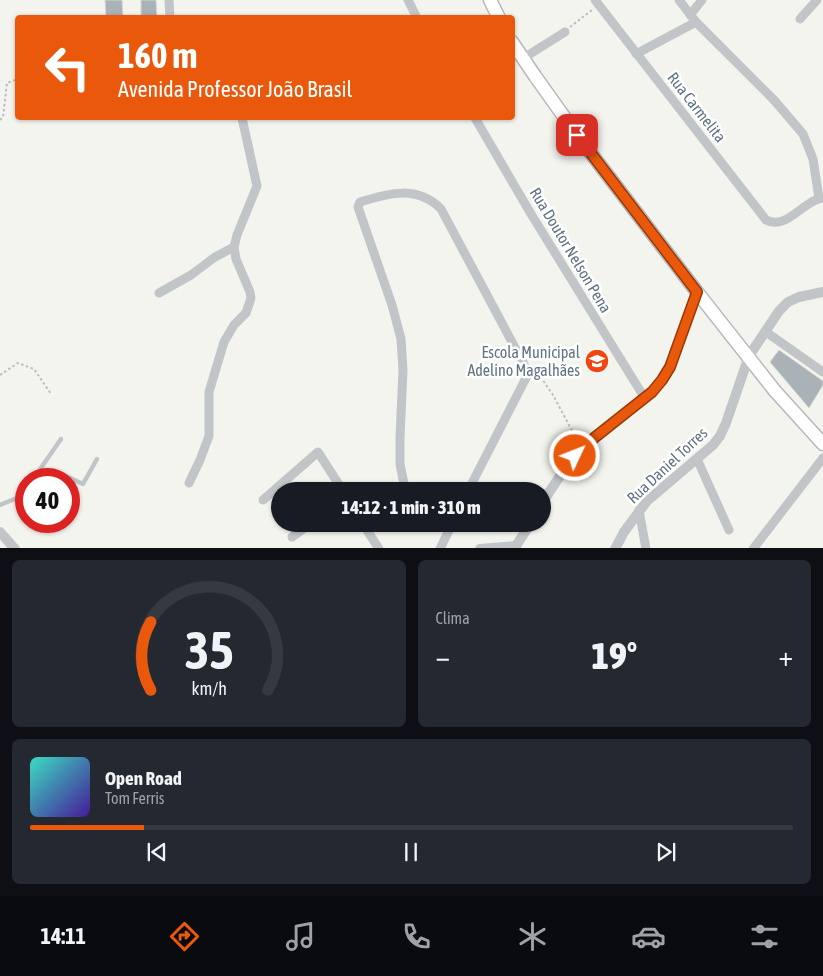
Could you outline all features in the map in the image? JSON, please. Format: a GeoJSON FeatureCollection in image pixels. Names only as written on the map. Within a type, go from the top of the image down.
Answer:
{"type":"FeatureCollection","features":[{"type":"Feature","properties":{"kind":"main road"},"geometry":{"type":"LineString","coordinates":[[490,0],[498,15]]}},
{"type":"Feature","properties":{"kind":"main road"},"geometry":{"type":"LineString","coordinates":[[515,47],[577,135],[697,292],[775,391],[823,444]]}},
{"type":"Feature","properties":{"kind":"street"},"geometry":{"type":"LineString","coordinates":[[169,0],[170,15]]}},
{"type":"Feature","properties":{"kind":"street"},"geometry":{"type":"LineString","coordinates":[[408,0],[416,15]]}},
{"type":"Feature","properties":{"kind":"street"},"geometry":{"type":"LineString","coordinates":[[679,0],[693,19],[774,100],[803,134],[813,159],[821,198]]}},
{"type":"Feature","properties":{"kind":"street"},"geometry":{"type":"LineString","coordinates":[[636,54],[693,19],[702,0]]}},
{"type":"Feature","properties":{"kind":"street"},"geometry":{"type":"LineString","coordinates":[[800,19],[817,0]]}},
{"type":"Feature","properties":{"kind":"street","name":"Rua Carmelita"},"geometry":{"type":"LineString","coordinates":[[597,2],[766,220],[781,222],[821,198]]}},
{"type":"Feature","properties":{"kind":"street"},"geometry":{"type":"LineString","coordinates":[[522,58],[564,32]]}},
{"type":"Feature","properties":{"kind":"street"},"geometry":{"type":"LineString","coordinates":[[189,483],[209,436],[209,392],[224,342],[234,325],[246,313],[251,298],[236,259],[234,247],[257,186],[242,120]]}},
{"type":"Feature","properties":{"kind":"street","name":"Rua Doutor Nelson Pena"},"geometry":{"type":"LineString","coordinates":[[476,120],[531,214],[644,397]]}},
{"type":"Feature","properties":{"kind":"street"},"geometry":{"type":"LineString","coordinates":[[404,482],[400,455],[403,370],[400,339],[392,305],[358,205],[360,202],[398,192],[425,197],[433,201],[441,209],[526,365],[528,374],[473,482]]}},
{"type":"Feature","properties":{"kind":"street"},"geometry":{"type":"LineString","coordinates":[[158,293],[191,275],[215,257],[234,247]]}},
{"type":"Feature","properties":{"kind":"street"},"geometry":{"type":"LineString","coordinates":[[551,490],[568,464],[582,449],[652,392],[662,380],[670,367],[697,292]]}},
{"type":"Feature","properties":{"kind":"street","name":"Rua Daniel Torres"},"geometry":{"type":"LineString","coordinates":[[615,548],[639,510],[664,485],[698,459],[720,436],[749,356],[779,311],[788,302],[799,297],[823,292]]}},
{"type":"Feature","properties":{"kind":"street"},"geometry":{"type":"LineString","coordinates":[[766,332],[823,372]]}},
{"type":"Feature","properties":{"kind":"street"},"geometry":{"type":"LineString","coordinates":[[284,482],[318,452],[337,482]]}},
{"type":"Feature","properties":{"kind":"street"},"geometry":{"type":"LineString","coordinates":[[753,548],[823,458]]}},
{"type":"Feature","properties":{"kind":"street"},"geometry":{"type":"LineString","coordinates":[[698,459],[728,530]]}},
{"type":"Feature","properties":{"kind":"street"},"geometry":{"type":"LineString","coordinates":[[263,500],[271,493]]}},
{"type":"Feature","properties":{"kind":"street"},"geometry":{"type":"LineString","coordinates":[[639,510],[646,548]]}},
{"type":"Feature","properties":{"kind":"street"},"geometry":{"type":"LineString","coordinates":[[0,532],[15,548]]}},
{"type":"Feature","properties":{"kind":"street"},"geometry":{"type":"LineString","coordinates":[[292,537],[299,532]]}},
{"type":"Feature","properties":{"kind":"street"},"geometry":{"type":"LineString","coordinates":[[368,532],[379,548]]}},
{"type":"Feature","properties":{"kind":"street"},"geometry":{"type":"LineString","coordinates":[[440,548],[448,532]]}},
{"type":"Feature","properties":{"kind":"street"},"geometry":{"type":"LineString","coordinates":[[480,548],[517,547],[525,532]]}},
{"type":"Feature","properties":{"kind":"lane"},"geometry":{"type":"LineString","coordinates":[[41,468],[61,439]]}},
{"type":"Feature","properties":{"kind":"lane"},"geometry":{"type":"LineString","coordinates":[[80,483],[83,484],[96,458]]}},
{"type":"Feature","properties":{"kind":"lane"},"geometry":{"type":"LineString","coordinates":[[0,505],[15,499]]}},
{"type":"Feature","properties":{"kind":"path"},"geometry":{"type":"LineString","coordinates":[[564,32],[597,2]]}},
{"type":"Feature","properties":{"kind":"path"},"geometry":{"type":"LineString","coordinates":[[0,120],[3,117],[7,83],[15,80]]}},
{"type":"Feature","properties":{"kind":"path"},"geometry":{"type":"LineString","coordinates":[[0,375],[18,363],[34,369],[51,394]]}},
{"type":"Feature","properties":{"kind":"path"},"geometry":{"type":"LineString","coordinates":[[528,374],[542,379],[553,395],[582,449]]}},
{"type":"Feature","properties":{"kind":"building"},"geometry":{"type":"Polygon","coordinates":[[[105,0],[122,0],[123,15],[106,15],[105,0]]]}},
{"type":"Feature","properties":{"kind":"building"},"geometry":{"type":"Polygon","coordinates":[[[141,0],[156,0],[157,15],[141,15],[141,0]]]}},
{"type":"Feature","properties":{"kind":"building"},"geometry":{"type":"Polygon","coordinates":[[[779,350],[823,381],[823,385],[809,408],[770,362],[779,350]]]}},
{"type":"Feature","properties":{"kind":"place","name":"Escola Municipal Adelino Magalhães"},"geometry":{"type":"Point","coordinates":[597,361]}},
{"type":"Feature","properties":{"kind":"route"},"geometry":{"type":"LineString","coordinates":[[575,456],[594,438],[652,392],[662,380],[670,367],[697,292],[577,135]]}}]}
